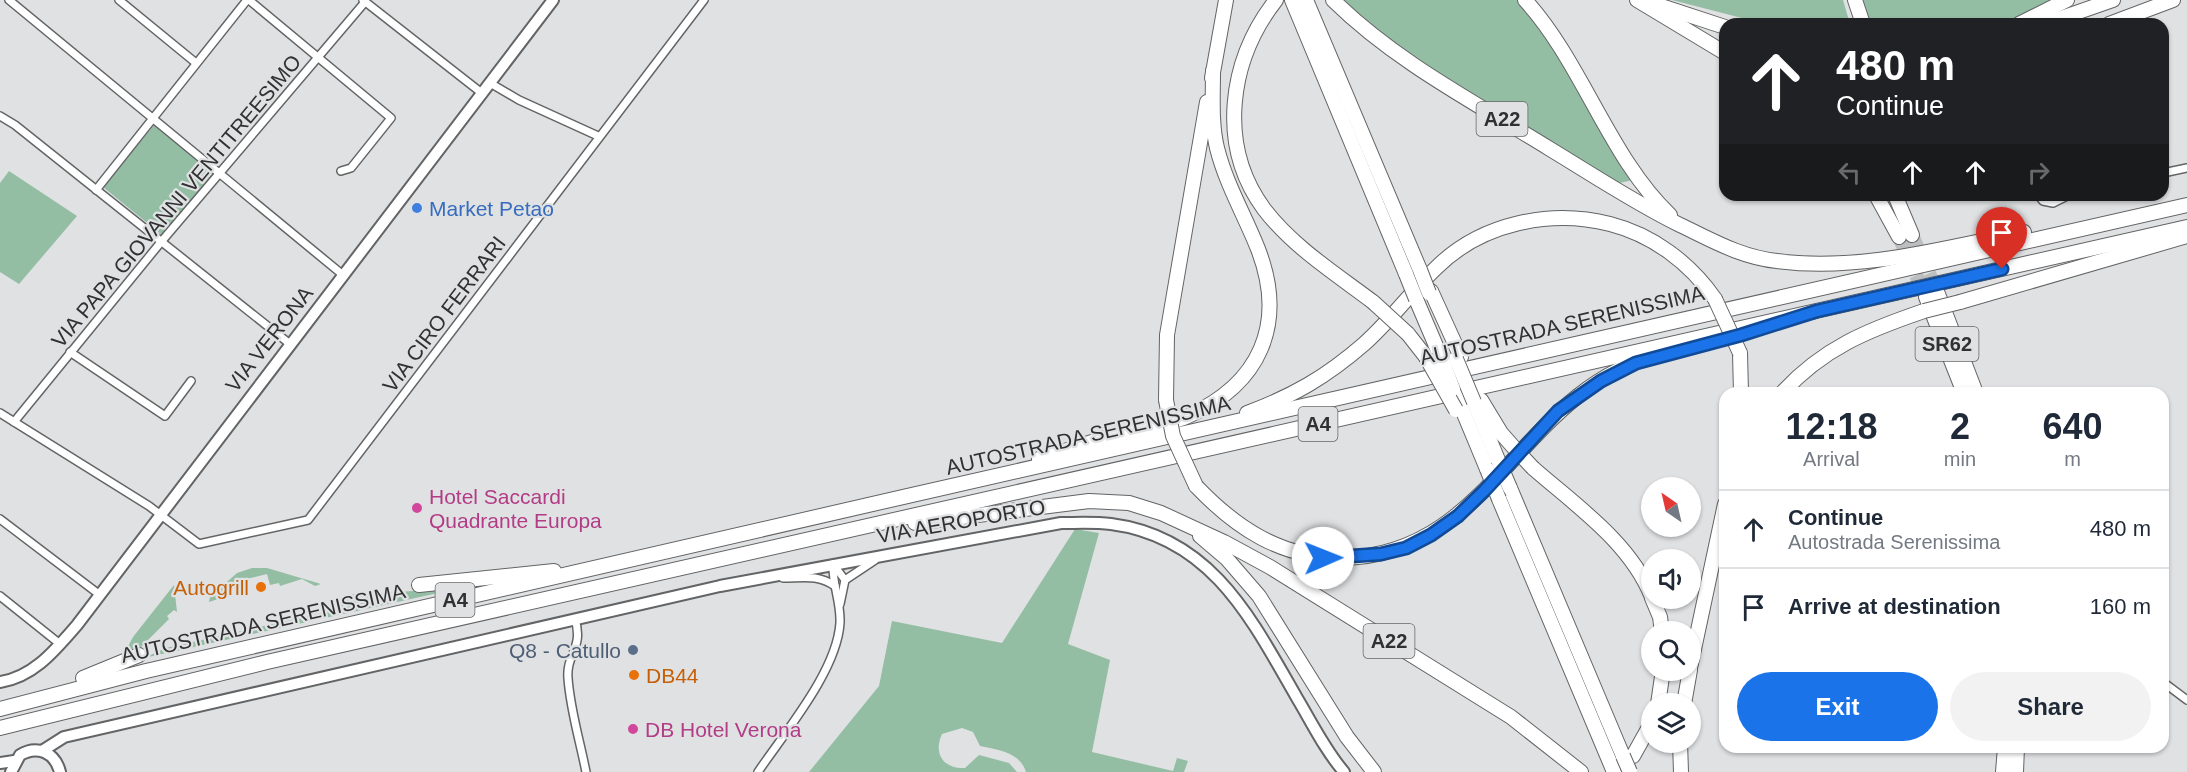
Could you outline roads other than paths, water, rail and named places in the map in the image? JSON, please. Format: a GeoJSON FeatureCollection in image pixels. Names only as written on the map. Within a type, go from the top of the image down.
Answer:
{"type":"FeatureCollection","features":[{"type":"Feature","properties":{"kind":"highway"},"geometry":{"type":"LineString","coordinates":[[1226,0],[1167,335],[1166,400],[1173,436],[1196,486],[1219,510],[1248,531],[1276,546],[1303,555],[1354,557],[1406,548],[1431,535],[1458,516],[1558,411],[1601,381],[1649,357],[1741,335],[1817,311]]}},
{"type":"Feature","properties":{"kind":"highway"},"geometry":{"type":"LineString","coordinates":[[1276,0],[1254,33],[1238,73],[1234,112],[1241,164],[1255,196],[1275,221],[1320,263],[1372,302],[1408,334],[1468,404],[1491,418],[1533,468],[1599,525],[1625,554],[1641,577]]}},
{"type":"Feature","properties":{"kind":"highway","name":"A22"},"geometry":{"type":"LineString","coordinates":[[1333,0],[1378,40],[1425,73],[1663,218],[1733,251],[1777,261],[1838,264],[1894,256]]}},
{"type":"Feature","properties":{"kind":"highway","name":"A22"},"geometry":{"type":"LineString","coordinates":[[1525,0],[1554,37],[1639,178],[1656,201],[1680,225]]}},
{"type":"Feature","properties":{"kind":"highway"},"geometry":{"type":"LineString","coordinates":[[1637,0],[1719,49]]}},
{"type":"Feature","properties":{"kind":"highway"},"geometry":{"type":"LineString","coordinates":[[1644,0],[1719,25]]}},
{"type":"Feature","properties":{"kind":"highway"},"geometry":{"type":"LineString","coordinates":[[1855,0],[1861,18]]}},
{"type":"Feature","properties":{"kind":"highway"},"geometry":{"type":"LineString","coordinates":[[2031,18],[2067,0]]}},
{"type":"Feature","properties":{"kind":"highway"},"geometry":{"type":"LineString","coordinates":[[2061,18],[2113,0]]}},
{"type":"Feature","properties":{"kind":"highway"},"geometry":{"type":"LineString","coordinates":[[2125,18],[2173,0]]}},
{"type":"Feature","properties":{"kind":"highway"},"geometry":{"type":"LineString","coordinates":[[1299,1],[1409,243],[1416,272]]}},
{"type":"Feature","properties":{"kind":"highway"},"geometry":{"type":"LineString","coordinates":[[1299,1],[1453,359],[1468,404],[1493,465],[1499,499],[1620,761],[1630,772]]}},
{"type":"Feature","properties":{"kind":"highway"},"geometry":{"type":"LineString","coordinates":[[911,497],[1105,438],[1176,420],[1227,394],[1246,376],[1265,338],[1270,299],[1258,250],[1216,147],[1213,127],[1213,71]]}},
{"type":"Feature","properties":{"kind":"highway"},"geometry":{"type":"LineString","coordinates":[[1881,201],[1906,232]]}},
{"type":"Feature","properties":{"kind":"highway"},"geometry":{"type":"LineString","coordinates":[[1896,201],[1906,232]]}},
{"type":"Feature","properties":{"kind":"highway"},"geometry":{"type":"LineString","coordinates":[[1903,201],[1906,232]]}},
{"type":"Feature","properties":{"kind":"highway","name":"AUTOSTRADA SERENISSIMA"},"geometry":{"type":"LineString","coordinates":[[0,709],[146,671],[1193,433],[1500,359],[2187,205]]}},
{"type":"Feature","properties":{"kind":"highway","name":"A4"},"geometry":{"type":"LineString","coordinates":[[1894,256],[2092,219],[2151,213]]}},
{"type":"Feature","properties":{"kind":"highway"},"geometry":{"type":"LineString","coordinates":[[1193,433],[1308,387],[1365,343],[1448,258],[1480,238],[1523,222],[1545,217],[1572,217],[1617,226],[1645,238],[1673,255],[1701,279],[1728,322],[1740,354],[1741,387]]}},
{"type":"Feature","properties":{"kind":"highway","name":"AUTOSTRADA SERENISSIMA"},"geometry":{"type":"LineString","coordinates":[[0,728],[165,685],[2187,227]]}},
{"type":"Feature","properties":{"kind":"highway"},"geometry":{"type":"LineString","coordinates":[[1787,387],[1803,370],[1828,352],[1868,331],[1924,311],[2187,236]]}},
{"type":"Feature","properties":{"kind":"highway"},"geometry":{"type":"LineString","coordinates":[[1425,294],[1453,359]]}},
{"type":"Feature","properties":{"kind":"highway","name":"SR62"},"geometry":{"type":"LineString","coordinates":[[1962,387],[1932,295],[1973,387]]}},
{"type":"Feature","properties":{"kind":"highway"},"geometry":{"type":"LineString","coordinates":[[1468,404],[1480,453],[1493,465],[1510,488],[1620,761]]}},
{"type":"Feature","properties":{"kind":"highway","name":"A4"},"geometry":{"type":"LineString","coordinates":[[818,536],[1089,501],[1129,503],[1187,525]]}},
{"type":"Feature","properties":{"kind":"highway"},"geometry":{"type":"LineString","coordinates":[[1187,525],[1227,559],[1259,596],[1347,737],[1374,772]]}},
{"type":"Feature","properties":{"kind":"highway","name":"A22"},"geometry":{"type":"LineString","coordinates":[[1187,525],[1270,567],[1512,717],[1581,772]]}},
{"type":"Feature","properties":{"kind":"highway"},"geometry":{"type":"LineString","coordinates":[[1700,621],[1719,532]]}},
{"type":"Feature","properties":{"kind":"highway"},"geometry":{"type":"LineString","coordinates":[[419,585],[543,572],[586,571]]}},
{"type":"Feature","properties":{"kind":"highway"},"geometry":{"type":"LineString","coordinates":[[37,699],[138,655]]}},
{"type":"Feature","properties":{"kind":"highway"},"geometry":{"type":"LineString","coordinates":[[1620,761],[1641,735]]}},
{"type":"Feature","properties":{"kind":"highway"},"geometry":{"type":"LineString","coordinates":[[1680,753],[1681,772]]}},
{"type":"Feature","properties":{"kind":"highway"},"geometry":{"type":"LineString","coordinates":[[2003,772],[2005,753]]}},
{"type":"Feature","properties":{"kind":"highway"},"geometry":{"type":"LineString","coordinates":[[2016,772],[2017,753]]}},
{"type":"Feature","properties":{"kind":"street"},"geometry":{"type":"LineString","coordinates":[[9,0],[343,275]]}},
{"type":"Feature","properties":{"kind":"street"},"geometry":{"type":"LineString","coordinates":[[119,0],[196,63]]}},
{"type":"Feature","properties":{"kind":"street"},"geometry":{"type":"LineString","coordinates":[[96,190],[152,116],[248,0],[391,118],[351,168],[341,171]]}},
{"type":"Feature","properties":{"kind":"street","name":"VIA VERONA"},"geometry":{"type":"LineString","coordinates":[[0,682],[26,674],[51,655],[100,595],[553,0]]}},
{"type":"Feature","properties":{"kind":"street","name":"VIA CIRO FERRARI"},"geometry":{"type":"LineString","coordinates":[[0,413],[160,514],[199,544],[308,520],[598,136],[704,0]]}},
{"type":"Feature","properties":{"kind":"street"},"geometry":{"type":"LineString","coordinates":[[364,1],[483,94]]}},
{"type":"Feature","properties":{"kind":"street","name":"VIA PAPA GIOVANNI VENTITREESIMO"},"geometry":{"type":"LineString","coordinates":[[14,422],[161,242],[364,1]]}},
{"type":"Feature","properties":{"kind":"street"},"geometry":{"type":"LineString","coordinates":[[490,83],[519,100],[598,136]]}},
{"type":"Feature","properties":{"kind":"street"},"geometry":{"type":"LineString","coordinates":[[0,116],[15,125],[290,344]]}},
{"type":"Feature","properties":{"kind":"street"},"geometry":{"type":"LineString","coordinates":[[2169,172],[2187,168]]}},
{"type":"Feature","properties":{"kind":"street"},"geometry":{"type":"LineString","coordinates":[[70,352],[165,416],[191,381]]}},
{"type":"Feature","properties":{"kind":"street"},"geometry":{"type":"LineString","coordinates":[[0,519],[100,595]]}},
{"type":"Feature","properties":{"kind":"street","name":"VIA AEROPORTO"},"geometry":{"type":"LineString","coordinates":[[0,763],[11,768],[27,752],[42,751],[64,737],[756,578],[1061,523],[1112,524],[1143,532],[1174,545],[1207,566],[1237,597],[1318,735],[1344,772]]}},
{"type":"Feature","properties":{"kind":"street"},"geometry":{"type":"LineString","coordinates":[[758,772],[830,665],[837,644],[840,604],[845,580],[883,554]]}},
{"type":"Feature","properties":{"kind":"street"},"geometry":{"type":"LineString","coordinates":[[833,564],[845,580]]}},
{"type":"Feature","properties":{"kind":"street"},"geometry":{"type":"LineString","coordinates":[[833,564],[835,586],[840,604]]}},
{"type":"Feature","properties":{"kind":"street"},"geometry":{"type":"LineString","coordinates":[[756,578],[812,576],[825,579],[835,586]]}},
{"type":"Feature","properties":{"kind":"street"},"geometry":{"type":"LineString","coordinates":[[0,596],[60,644]]}},
{"type":"Feature","properties":{"kind":"street"},"geometry":{"type":"LineString","coordinates":[[575,619],[580,633],[570,662],[568,680],[586,772]]}},
{"type":"Feature","properties":{"kind":"street"},"geometry":{"type":"LineString","coordinates":[[2169,686],[2187,700]]}},
{"type":"Feature","properties":{"kind":"street"},"geometry":{"type":"LineString","coordinates":[[42,751],[54,759],[60,772]]}},
{"type":"Feature","properties":{"kind":"tunnel"},"geometry":{"type":"LineString","coordinates":[[1912,235],[1938,294]]}},
{"type":"Feature","properties":{"kind":"tunnel"},"geometry":{"type":"LineString","coordinates":[[1899,237],[1926,297]]}},
{"type":"Feature","properties":{"kind":"place","name":"Market Petao"},"geometry":{"type":"Point","coordinates":[417,208]}},
{"type":"Feature","properties":{"kind":"place","name":"Hotel Saccardi Quadrante Europa"},"geometry":{"type":"Point","coordinates":[417,508]}},
{"type":"Feature","properties":{"kind":"place","name":"Autogrill"},"geometry":{"type":"Point","coordinates":[261,587]}},
{"type":"Feature","properties":{"kind":"place","name":"Q8 - Catullo"},"geometry":{"type":"Point","coordinates":[633,650]}},
{"type":"Feature","properties":{"kind":"place","name":"DB44"},"geometry":{"type":"Point","coordinates":[634,675]}},
{"type":"Feature","properties":{"kind":"place","name":"DB Hotel Verona"},"geometry":{"type":"Point","coordinates":[633,729]}}]}
